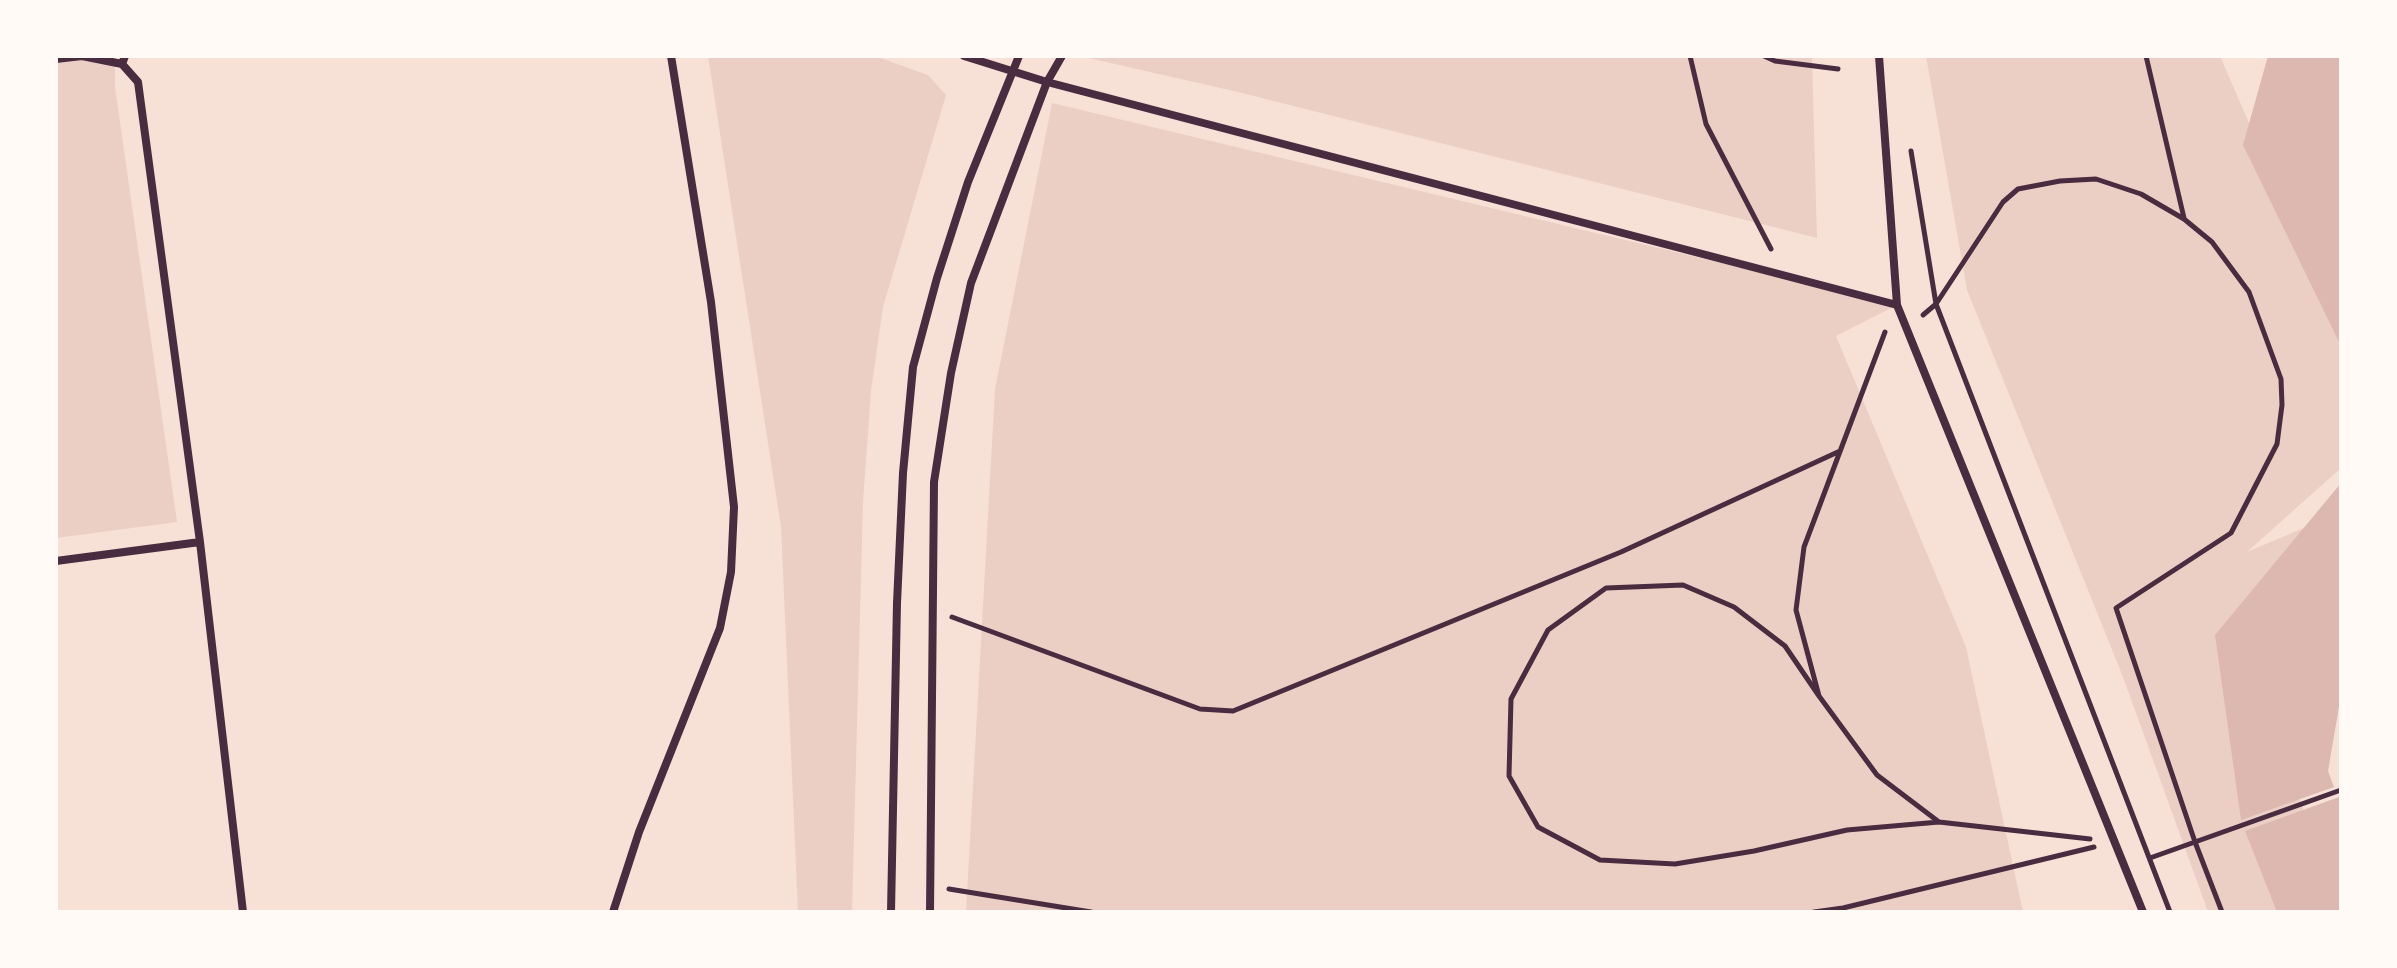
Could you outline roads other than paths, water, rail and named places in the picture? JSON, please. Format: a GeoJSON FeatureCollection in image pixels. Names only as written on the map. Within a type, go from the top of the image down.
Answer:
{"type":"FeatureCollection","features":[{"type":"Feature","properties":{"kind":"street"},"geometry":{"type":"LineString","coordinates":[[56,59],[82,56],[124,60],[138,82],[200,542],[243,912]]}},
{"type":"Feature","properties":{"kind":"street"},"geometry":{"type":"LineString","coordinates":[[613,912],[639,832],[720,628],[731,572],[734,507],[711,302],[671,56]]}},
{"type":"Feature","properties":{"kind":"street"},"geometry":{"type":"LineString","coordinates":[[964,56],[1047,82],[1897,305]]}},
{"type":"Feature","properties":{"kind":"street"},"geometry":{"type":"LineString","coordinates":[[891,912],[897,603],[903,473],[913,367],[968,182],[1019,56]]}},
{"type":"Feature","properties":{"kind":"street"},"geometry":{"type":"LineString","coordinates":[[930,912],[934,482],[951,373],[971,283],[1047,82],[1062,56]]}},
{"type":"Feature","properties":{"kind":"street"},"geometry":{"type":"LineString","coordinates":[[1879,56],[1897,305],[2143,912]]}},
{"type":"Feature","properties":{"kind":"street"},"geometry":{"type":"LineString","coordinates":[[56,561],[200,542]]}}]}
